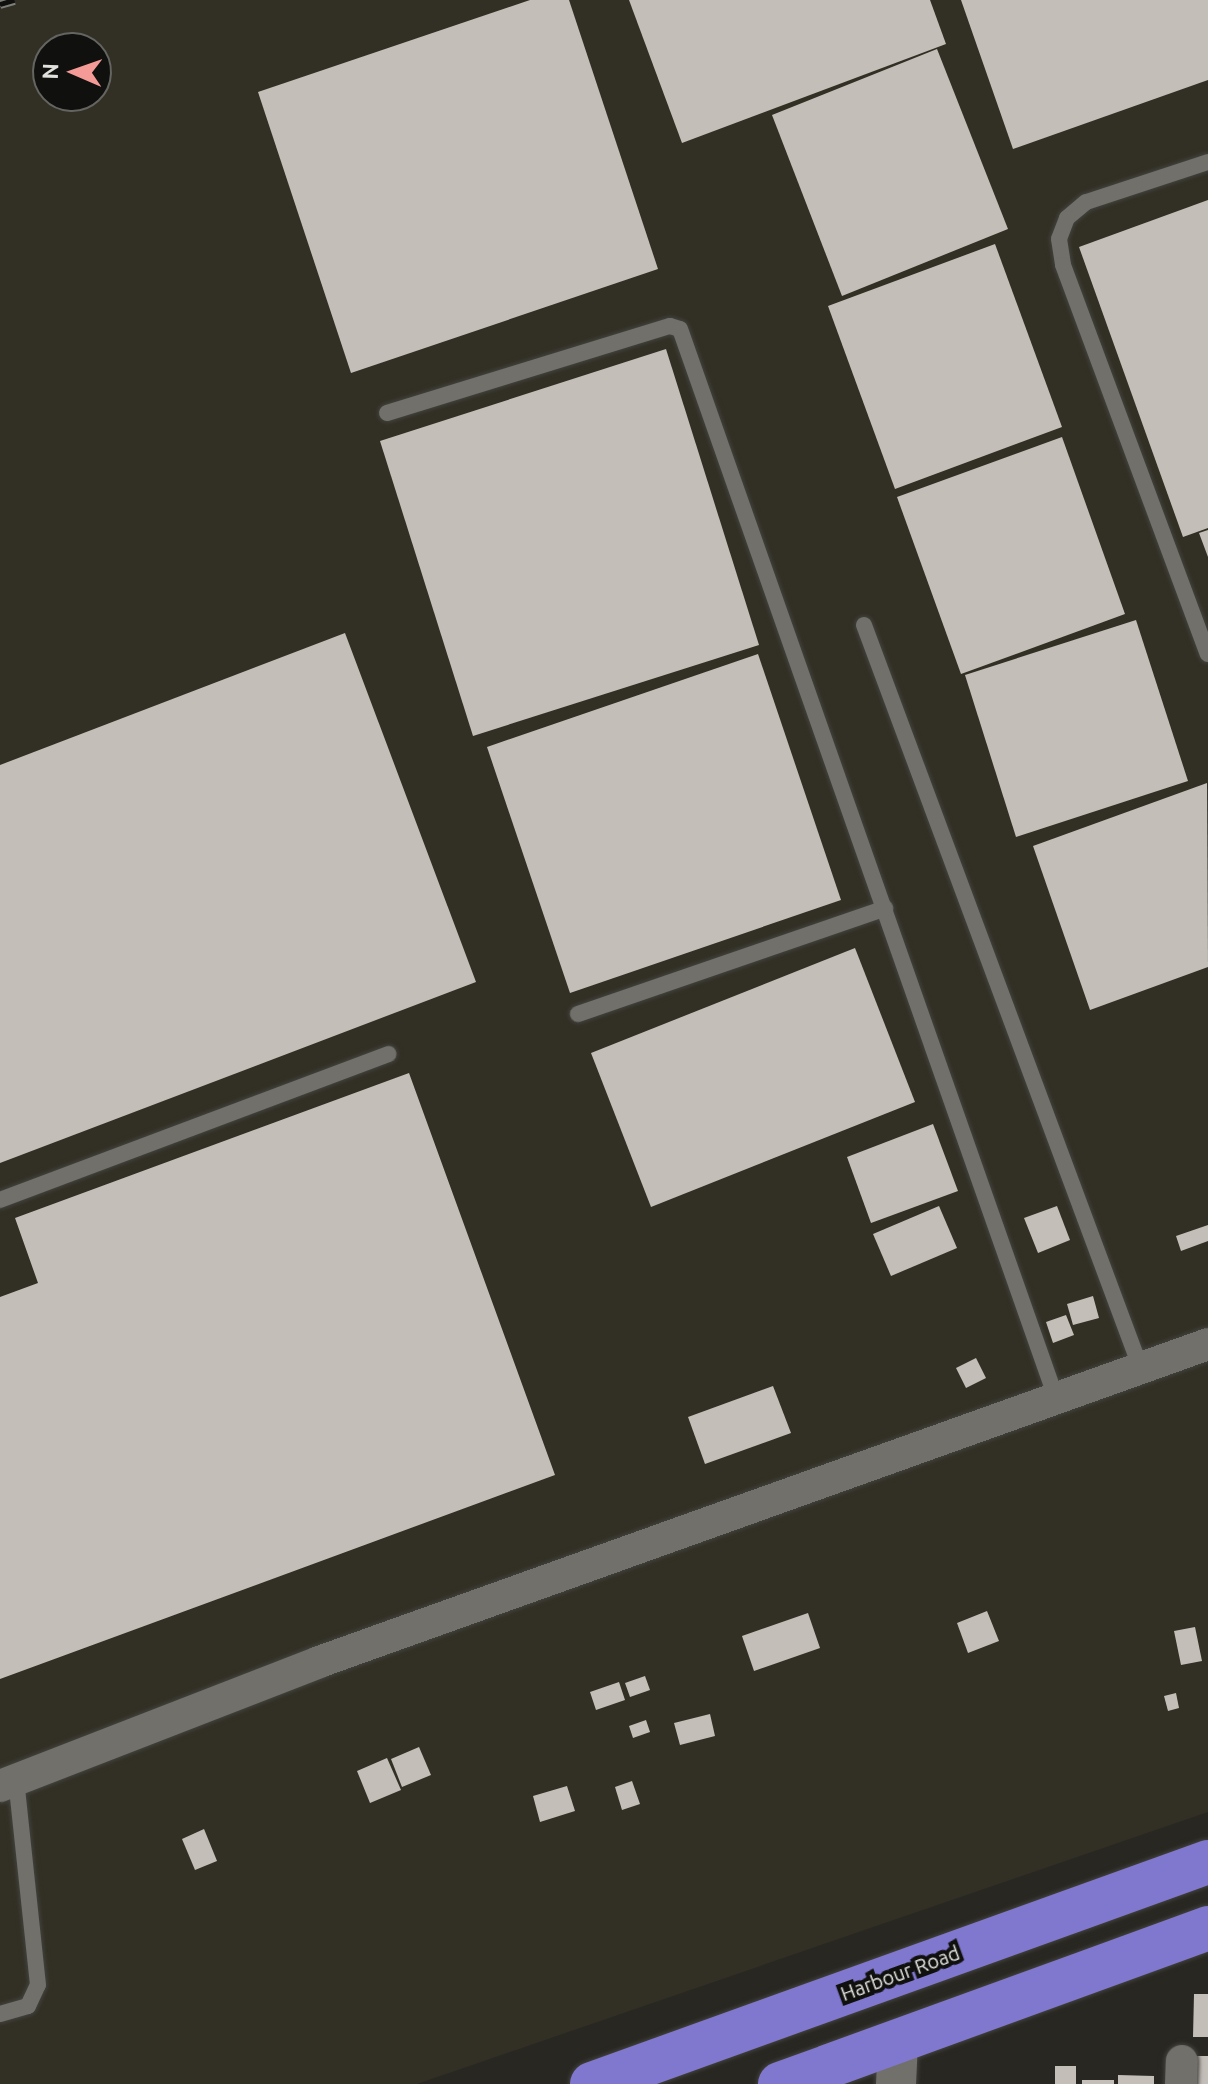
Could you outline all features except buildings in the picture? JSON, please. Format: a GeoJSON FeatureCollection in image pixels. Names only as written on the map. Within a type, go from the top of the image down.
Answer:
{"type":"FeatureCollection","features":[{"type":"Feature","properties":{"kind":"highway","name":"Harbour Road"},"geometry":{"type":"LineString","coordinates":[[592,2084],[1208,1862]]}},
{"type":"Feature","properties":{"kind":"highway"},"geometry":{"type":"LineString","coordinates":[[780,2084],[1208,1928]]}},
{"type":"Feature","properties":{"kind":"street"},"geometry":{"type":"LineString","coordinates":[[8,1783],[319,1662],[1208,1344]]}},
{"type":"Feature","properties":{"kind":"street"},"geometry":{"type":"LineString","coordinates":[[896,2084],[898,2041]]}},
{"type":"Feature","properties":{"kind":"lane"},"geometry":{"type":"LineString","coordinates":[[1208,162],[1086,202],[1067,218],[1059,239],[1063,265],[1208,654]]}},
{"type":"Feature","properties":{"kind":"lane"},"geometry":{"type":"LineString","coordinates":[[387,413],[670,326],[680,329],[1056,1398]]}},
{"type":"Feature","properties":{"kind":"lane"},"geometry":{"type":"LineString","coordinates":[[864,625],[1141,1369]]}},
{"type":"Feature","properties":{"kind":"lane"},"geometry":{"type":"LineString","coordinates":[[578,1014],[885,908]]}},
{"type":"Feature","properties":{"kind":"lane"},"geometry":{"type":"LineString","coordinates":[[0,1200],[389,1054]]}},
{"type":"Feature","properties":{"kind":"lane"},"geometry":{"type":"LineString","coordinates":[[0,2014],[28,2006],[38,1985],[8,1783]]}},
{"type":"Feature","properties":{"kind":"shaded area"},"geometry":{"type":"Polygon","coordinates":[[[0,0],[1208,0],[1208,1812],[417,2084],[0,2084],[0,0]]]}},
{"type":"Feature","properties":{"kind":"railway"},"geometry":{"type":"LineString","coordinates":[[0,4],[14,0]]}}]}
